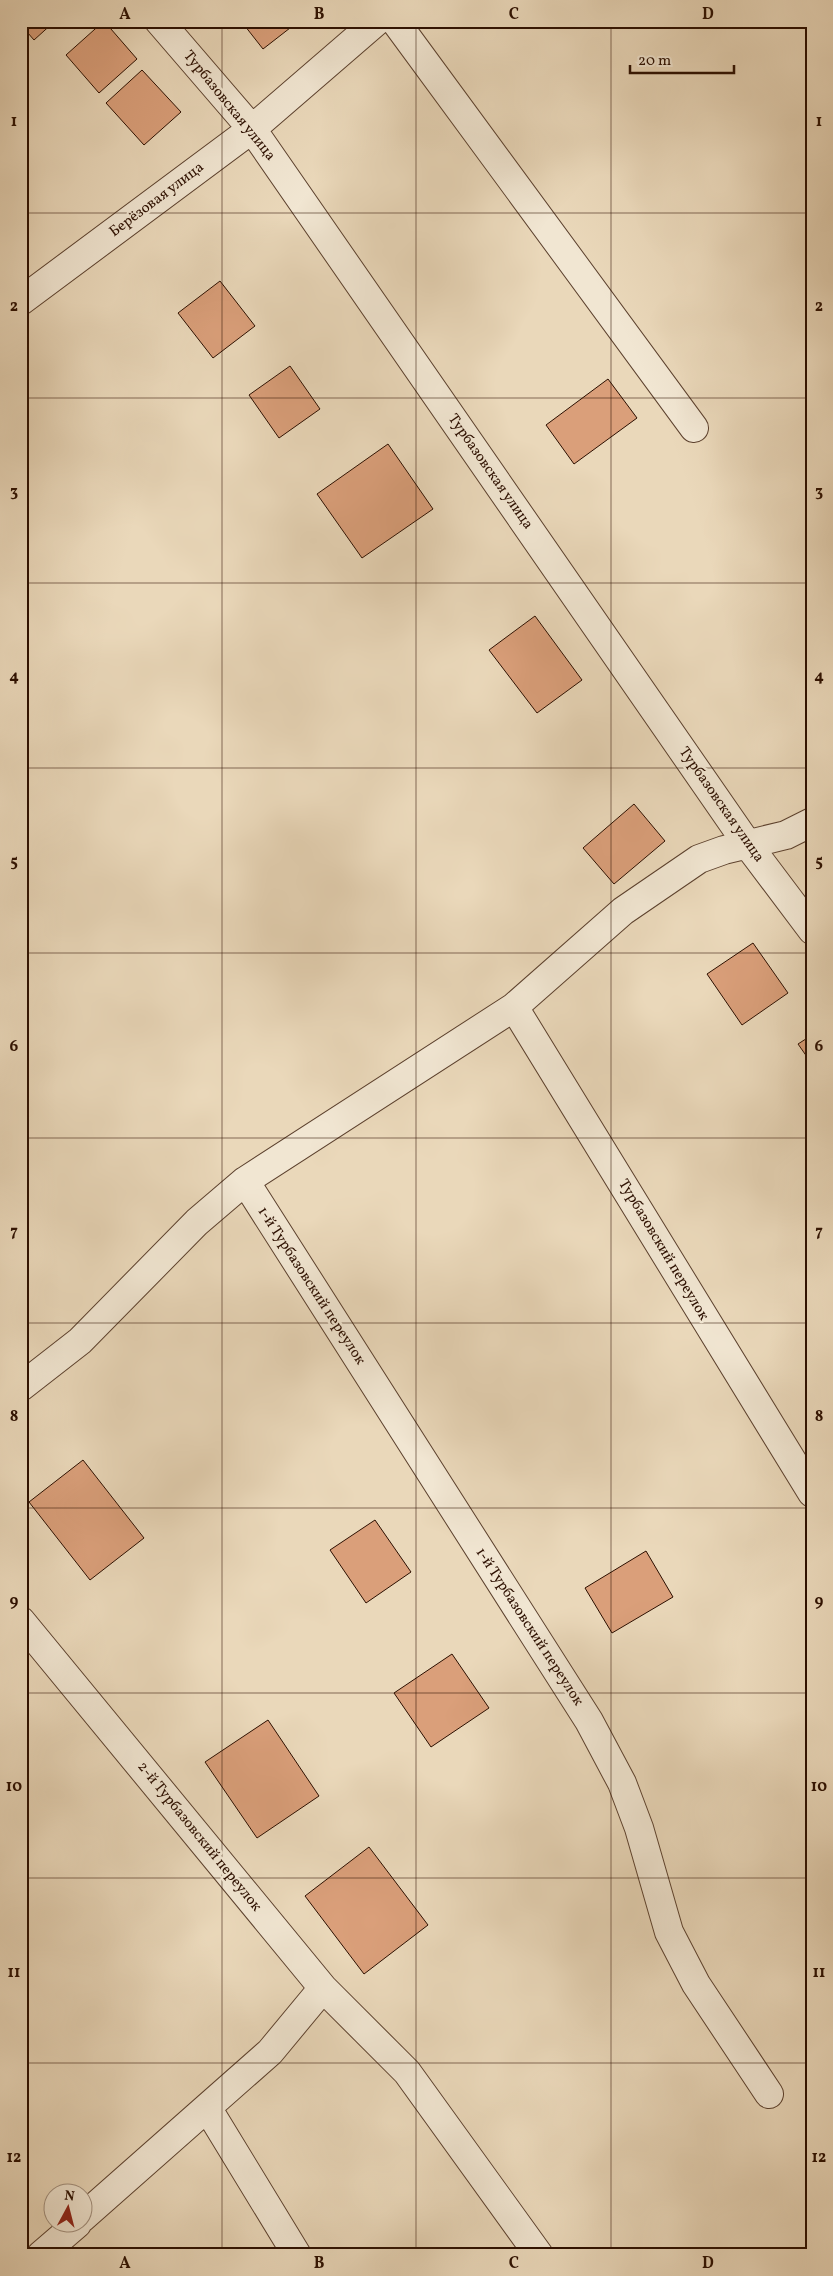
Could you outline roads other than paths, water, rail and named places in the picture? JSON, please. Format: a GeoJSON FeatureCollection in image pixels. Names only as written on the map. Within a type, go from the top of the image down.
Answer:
{"type":"FeatureCollection","features":[{"type":"Feature","properties":{"kind":"street","name":"Турбазовская улица"},"geometry":{"type":"LineString","coordinates":[[159,21],[252,129],[748,845],[812,930]]}},
{"type":"Feature","properties":{"kind":"street","name":"Берёзовая улица"},"geometry":{"type":"LineString","coordinates":[[21,301],[252,129],[377,21]]}},
{"type":"Feature","properties":{"kind":"street"},"geometry":{"type":"LineString","coordinates":[[395,21],[694,428]]}},
{"type":"Feature","properties":{"kind":"street"},"geometry":{"type":"LineString","coordinates":[[21,1387],[80,1341],[198,1222],[245,1181],[514,1007],[630,906],[699,859],[724,850],[786,835],[812,822]]}},
{"type":"Feature","properties":{"kind":"street","name":"Турбазовский переулок"},"geometry":{"type":"LineString","coordinates":[[514,1007],[812,1493]]}},
{"type":"Feature","properties":{"kind":"street","name":"1-й Турбазовский переулок"},"geometry":{"type":"LineString","coordinates":[[245,1181],[589,1721],[622,1783],[640,1828],[669,1932],[696,1984],[769,2094]]}},
{"type":"Feature","properties":{"kind":"street","name":"2-й Турбазовский переулок"},"geometry":{"type":"LineString","coordinates":[[21,1621],[324,1988],[407,2072],[539,2255]]}},
{"type":"Feature","properties":{"kind":"street"},"geometry":{"type":"LineString","coordinates":[[92,2209],[270,2052],[324,1988]]}},
{"type":"Feature","properties":{"kind":"street"},"geometry":{"type":"LineString","coordinates":[[208,2108],[297,2255]]}},
{"type":"Feature","properties":{"kind":"street"},"geometry":{"type":"LineString","coordinates":[[41,2255],[65,2234]]}}]}
